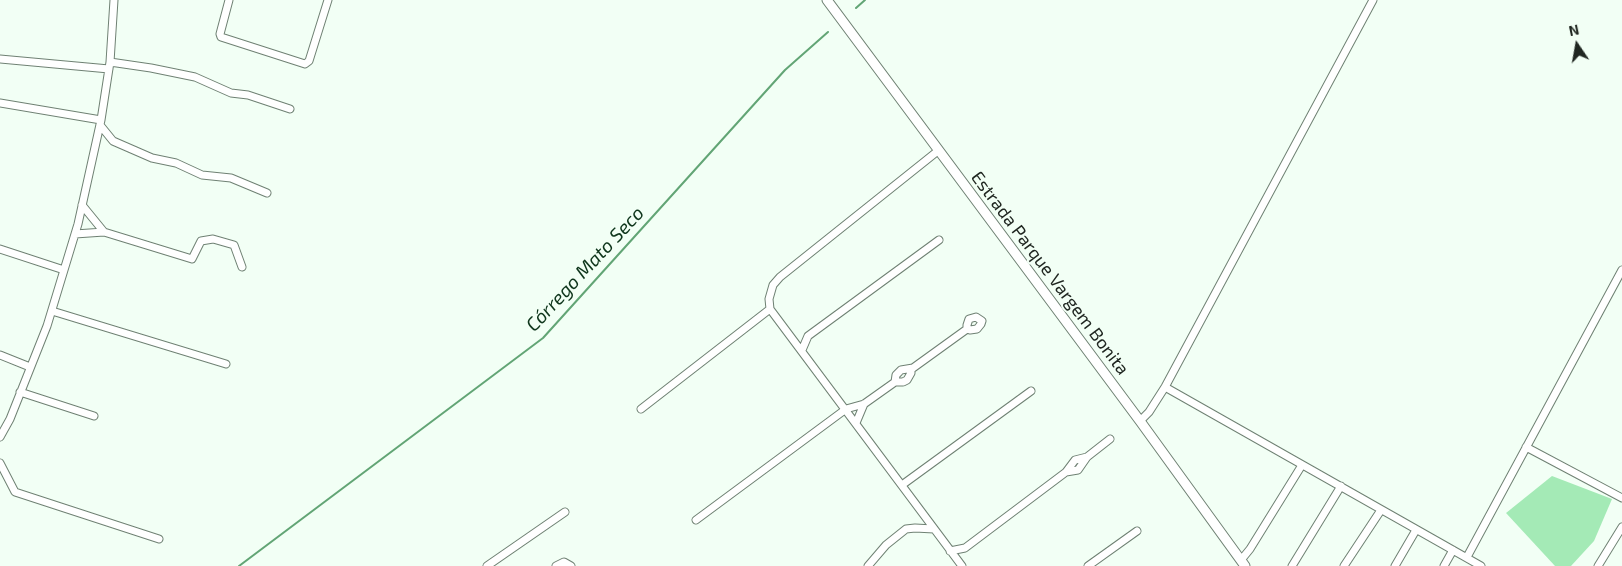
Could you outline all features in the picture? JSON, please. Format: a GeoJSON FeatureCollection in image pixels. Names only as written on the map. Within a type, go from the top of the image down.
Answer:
{"type":"FeatureCollection","features":[{"type":"Feature","properties":{"kind":"main road","name":"Estrada Parque Vargem Bonita"},"geometry":{"type":"LineString","coordinates":[[827,0],[1243,563]]}},
{"type":"Feature","properties":{"kind":"street"},"geometry":{"type":"LineString","coordinates":[[0,437],[52,312],[75,234],[100,123],[109,66],[114,0]]}},
{"type":"Feature","properties":{"kind":"street"},"geometry":{"type":"LineString","coordinates":[[229,0],[220,34],[222,38],[305,64],[309,61],[328,0]]}},
{"type":"Feature","properties":{"kind":"street"},"geometry":{"type":"LineString","coordinates":[[1140,422],[1149,412],[1165,387],[1373,0]]}},
{"type":"Feature","properties":{"kind":"street"},"geometry":{"type":"LineString","coordinates":[[0,59],[151,68],[195,77],[231,93],[248,95],[290,110]]}},
{"type":"Feature","properties":{"kind":"street"},"geometry":{"type":"LineString","coordinates":[[0,103],[100,123],[113,141],[152,158],[176,163],[202,174],[231,178],[267,193]]}},
{"type":"Feature","properties":{"kind":"street"},"geometry":{"type":"LineString","coordinates":[[96,144],[113,141]]}},
{"type":"Feature","properties":{"kind":"street"},"geometry":{"type":"LineString","coordinates":[[939,150],[780,277],[773,284],[769,299],[770,309],[794,338],[960,563]]}},
{"type":"Feature","properties":{"kind":"street"},"geometry":{"type":"LineString","coordinates":[[82,205],[104,232]]}},
{"type":"Feature","properties":{"kind":"street"},"geometry":{"type":"LineString","coordinates":[[75,234],[104,232],[192,259],[201,241],[213,239],[234,245],[242,267]]}},
{"type":"Feature","properties":{"kind":"street"},"geometry":{"type":"LineString","coordinates":[[794,338],[808,336],[939,240]]}},
{"type":"Feature","properties":{"kind":"street"},"geometry":{"type":"LineString","coordinates":[[0,249],[64,270]]}},
{"type":"Feature","properties":{"kind":"street"},"geometry":{"type":"LineString","coordinates":[[1466,557],[1622,270]]}},
{"type":"Feature","properties":{"kind":"street"},"geometry":{"type":"LineString","coordinates":[[640,409],[770,309]]}},
{"type":"Feature","properties":{"kind":"street"},"geometry":{"type":"LineString","coordinates":[[52,312],[226,364]]}},
{"type":"Feature","properties":{"kind":"street"},"geometry":{"type":"LineString","coordinates":[[696,520],[846,409],[864,404],[895,382],[898,372],[904,369],[911,369],[968,329]]}},
{"type":"Feature","properties":{"kind":"street"},"geometry":{"type":"LineString","coordinates":[[802,350],[808,336]]}},
{"type":"Feature","properties":{"kind":"street"},"geometry":{"type":"LineString","coordinates":[[0,354],[30,368]]}},
{"type":"Feature","properties":{"kind":"street"},"geometry":{"type":"LineString","coordinates":[[895,382],[899,383],[906,380],[911,369]]}},
{"type":"Feature","properties":{"kind":"street"},"geometry":{"type":"LineString","coordinates":[[1165,387],[1481,566]]}},
{"type":"Feature","properties":{"kind":"street"},"geometry":{"type":"LineString","coordinates":[[902,485],[1030,391]]}},
{"type":"Feature","properties":{"kind":"street"},"geometry":{"type":"LineString","coordinates":[[20,392],[94,416]]}},
{"type":"Feature","properties":{"kind":"street"},"geometry":{"type":"LineString","coordinates":[[856,423],[864,404]]}},
{"type":"Feature","properties":{"kind":"street"},"geometry":{"type":"LineString","coordinates":[[950,551],[965,548],[1066,472],[1078,470],[1087,457],[1110,439]]}},
{"type":"Feature","properties":{"kind":"street"},"geometry":{"type":"LineString","coordinates":[[1526,447],[1622,498]]}},
{"type":"Feature","properties":{"kind":"street"},"geometry":{"type":"LineString","coordinates":[[0,464],[15,492],[159,539]]}},
{"type":"Feature","properties":{"kind":"street"},"geometry":{"type":"LineString","coordinates":[[1243,563],[1302,465]]}},
{"type":"Feature","properties":{"kind":"street"},"geometry":{"type":"LineString","coordinates":[[1292,566],[1340,486]]}},
{"type":"Feature","properties":{"kind":"street"},"geometry":{"type":"LineString","coordinates":[[1344,566],[1382,510]]}},
{"type":"Feature","properties":{"kind":"street"},"geometry":{"type":"LineString","coordinates":[[487,566],[566,512]]}},
{"type":"Feature","properties":{"kind":"street"},"geometry":{"type":"LineString","coordinates":[[915,528],[923,514]]}},
{"type":"Feature","properties":{"kind":"street"},"geometry":{"type":"LineString","coordinates":[[1598,566],[1622,527]]}},
{"type":"Feature","properties":{"kind":"street"},"geometry":{"type":"LineString","coordinates":[[868,566],[886,545],[906,529],[934,529]]}},
{"type":"Feature","properties":{"kind":"street"},"geometry":{"type":"LineString","coordinates":[[1395,566],[1416,530]]}},
{"type":"Feature","properties":{"kind":"street"},"geometry":{"type":"LineString","coordinates":[[1088,566],[1137,531]]}},
{"type":"Feature","properties":{"kind":"street"},"geometry":{"type":"LineString","coordinates":[[960,563],[965,548]]}},
{"type":"Feature","properties":{"kind":"street"},"geometry":{"type":"LineString","coordinates":[[1444,566],[1453,550]]}},
{"type":"Feature","properties":{"kind":"street"},"geometry":{"type":"LineString","coordinates":[[556,566],[564,562],[571,566]]}},
{"type":"Feature","properties":{"kind":"green space"},"geometry":{"type":"Polygon","coordinates":[[[1552,476],[1612,499],[1594,541],[1571,566],[1555,566],[1506,513],[1552,476]]]}},
{"type":"Feature","properties":{"kind":"waterway","name":"Córrego Mato Seco"},"geometry":{"type":"LineString","coordinates":[[856,8],[865,0]]}},
{"type":"Feature","properties":{"kind":"waterway","name":"Córrego Mato Seco"},"geometry":{"type":"LineString","coordinates":[[239,566],[543,338],[785,70],[828,32]]}}]}
